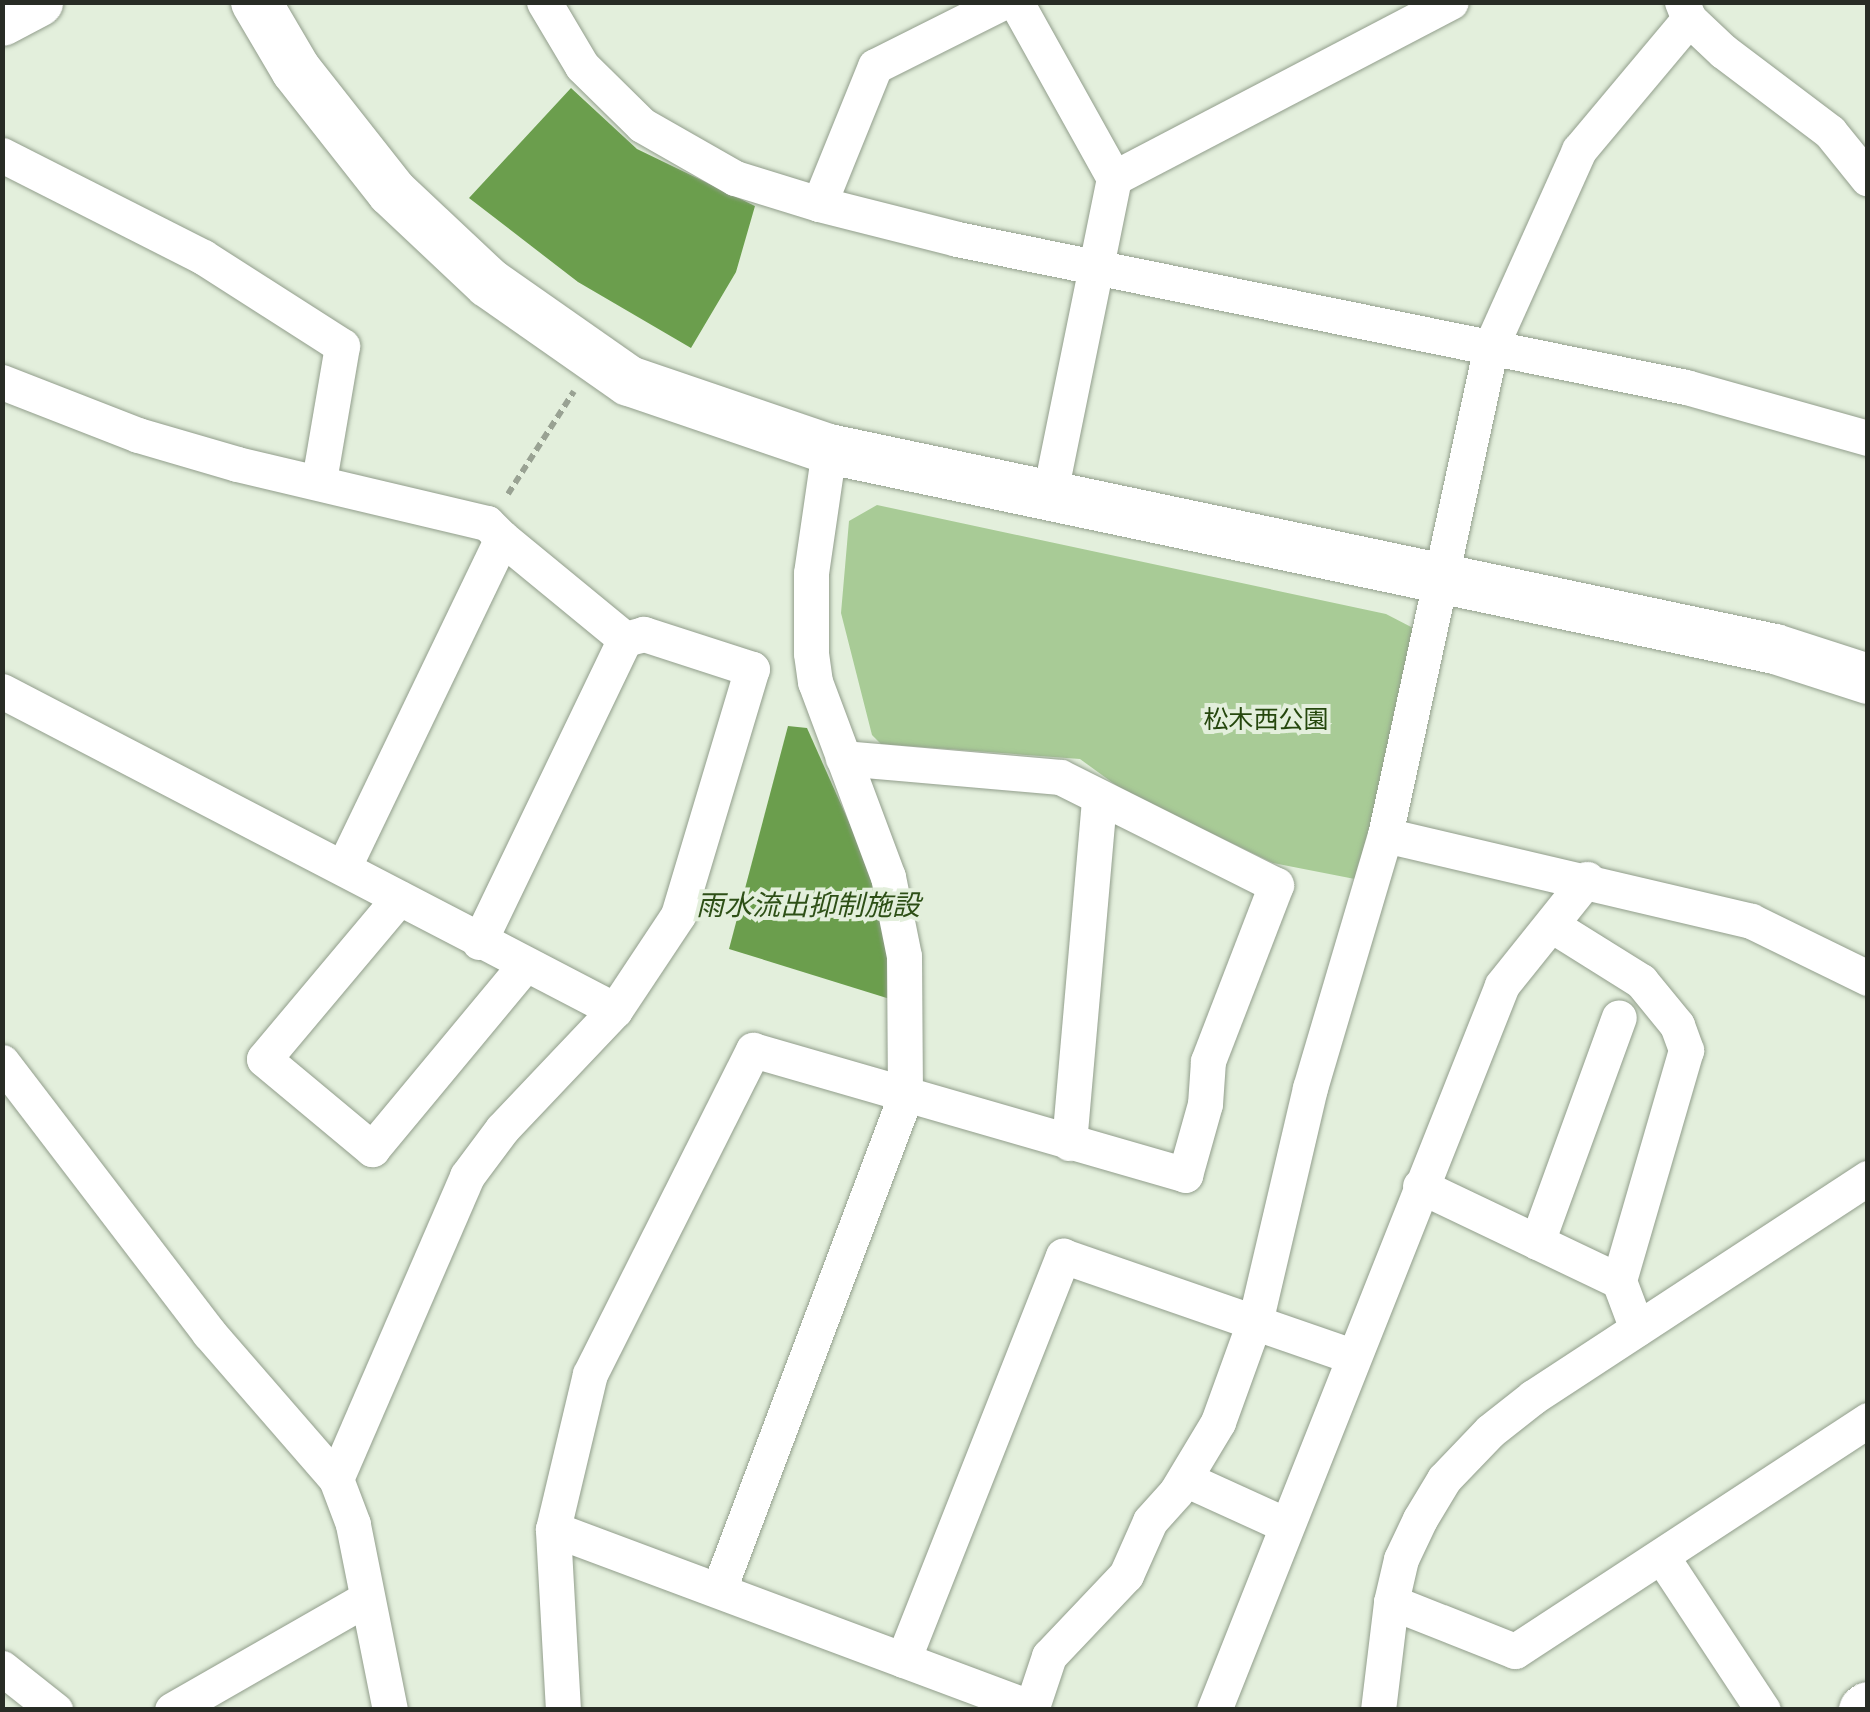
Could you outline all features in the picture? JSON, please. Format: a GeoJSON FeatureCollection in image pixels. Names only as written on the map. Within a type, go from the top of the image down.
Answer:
{"type":"FeatureCollection","features":[{"type":"Feature","properties":{"kind":"street"},"geometry":{"type":"LineString","coordinates":[[2,20],[38,2]]}},
{"type":"Feature","properties":{"kind":"street"},"geometry":{"type":"LineString","coordinates":[[256,2],[296,70],[392,192],[489,283],[629,381],[830,450],[1775,649],[1868,679]]}},
{"type":"Feature","properties":{"kind":"street"},"geometry":{"type":"LineString","coordinates":[[544,2],[582,66],[642,126],[735,178],[819,204],[1098,266],[1686,386],[1868,438]]}},
{"type":"Feature","properties":{"kind":"street"},"geometry":{"type":"LineString","coordinates":[[819,204],[876,66],[1004,2]]}},
{"type":"Feature","properties":{"kind":"street"},"geometry":{"type":"LineString","coordinates":[[1016,2],[1114,178],[1049,497]]}},
{"type":"Feature","properties":{"kind":"street"},"geometry":{"type":"LineString","coordinates":[[1114,178],[1451,2]]}},
{"type":"Feature","properties":{"kind":"street"},"geometry":{"type":"LineString","coordinates":[[553,1529],[1031,1709],[1049,1656],[1126,1575],[1150,1521],[1184,1479],[1218,1422],[1254,1322],[1310,1088],[1385,835],[1490,346],[1579,150],[1685,11],[1830,132],[1868,179]]}},
{"type":"Feature","properties":{"kind":"street"},"geometry":{"type":"LineString","coordinates":[[2,154],[203,257],[342,346],[319,481]]}},
{"type":"Feature","properties":{"kind":"street"},"geometry":{"type":"LineString","coordinates":[[2,382],[138,435],[494,531],[625,639]]}},
{"type":"Feature","properties":{"kind":"street"},"geometry":{"type":"LineString","coordinates":[[719,1589],[906,1097],[904,956],[888,877],[843,758],[811,653],[811,573],[830,450]]}},
{"type":"Feature","properties":{"kind":"street"},"geometry":{"type":"LineString","coordinates":[[344,867],[494,531]]}},
{"type":"Feature","properties":{"kind":"street"},"geometry":{"type":"LineString","coordinates":[[336,1479],[467,1176],[615,1010],[678,915],[752,668],[644,634],[625,639],[480,942]]}},
{"type":"Feature","properties":{"kind":"street"},"geometry":{"type":"LineString","coordinates":[[2,691],[615,1010]]}},
{"type":"Feature","properties":{"kind":"street"},"geometry":{"type":"LineString","coordinates":[[562,1710],[553,1529],[590,1374],[754,1050],[1185,1175],[1205,1104],[1208,1060],[1276,884],[1060,776],[843,758]]}},
{"type":"Feature","properties":{"kind":"street"},"geometry":{"type":"LineString","coordinates":[[1069,1143],[1099,797]]}},
{"type":"Feature","properties":{"kind":"street"},"geometry":{"type":"LineString","coordinates":[[1385,835],[1751,921],[1868,978]]}},
{"type":"Feature","properties":{"kind":"street"},"geometry":{"type":"LineString","coordinates":[[1214,1710],[1502,985],[1587,880]]}},
{"type":"Feature","properties":{"kind":"street"},"geometry":{"type":"LineString","coordinates":[[399,898],[264,1058],[372,1150],[525,965]]}},
{"type":"Feature","properties":{"kind":"street"},"geometry":{"type":"LineString","coordinates":[[1553,926],[1641,981],[1677,1025],[1686,1050],[1619,1281],[1638,1329]]}},
{"type":"Feature","properties":{"kind":"street"},"geometry":{"type":"LineString","coordinates":[[1537,1242],[1619,1017]]}},
{"type":"Feature","properties":{"kind":"street"},"geometry":{"type":"LineString","coordinates":[[2,1062],[208,1333],[336,1479],[353,1524],[364,1600],[390,1710]]}},
{"type":"Feature","properties":{"kind":"street"},"geometry":{"type":"LineString","coordinates":[[1378,1710],[1391,1602],[1401,1559],[1444,1479],[1533,1396],[1868,1178]]}},
{"type":"Feature","properties":{"kind":"street"},"geometry":{"type":"LineString","coordinates":[[1420,1186],[1619,1281]]}},
{"type":"Feature","properties":{"kind":"street"},"geometry":{"type":"LineString","coordinates":[[903,1660],[1062,1256],[1352,1356]]}},
{"type":"Feature","properties":{"kind":"street"},"geometry":{"type":"LineString","coordinates":[[1391,1602],[1515,1651],[1868,1420]]}},
{"type":"Feature","properties":{"kind":"street"},"geometry":{"type":"LineString","coordinates":[[1184,1479],[1286,1525]]}},
{"type":"Feature","properties":{"kind":"street"},"geometry":{"type":"LineString","coordinates":[[1662,1557],[1763,1710]]}},
{"type":"Feature","properties":{"kind":"street"},"geometry":{"type":"LineString","coordinates":[[172,1710],[364,1600]]}},
{"type":"Feature","properties":{"kind":"street"},"geometry":{"type":"LineString","coordinates":[[2,1668],[55,1710]]}},
{"type":"Feature","properties":{"kind":"path"},"geometry":{"type":"LineString","coordinates":[[494,531],[577,385]]}},
{"type":"Feature","properties":{"kind":"green space","name":"松木西公園"},"geometry":{"type":"Polygon","coordinates":[[[877,505],[1386,614],[1415,629],[1360,880],[1273,863],[1124,791],[1080,759],[881,744],[872,735],[841,613],[849,521],[877,505]]]}},
{"type":"Feature","properties":{"kind":"water"},"geometry":{"type":"Polygon","coordinates":[[[571,88],[637,149],[755,206],[736,272],[691,348],[578,282],[469,198],[571,88]]]}},
{"type":"Feature","properties":{"kind":"water","name":"雨水流出抑制施設"},"geometry":{"type":"Polygon","coordinates":[[[788,726],[807,728],[860,847],[885,921],[890,999],[729,949],[788,726]]]}}]}
